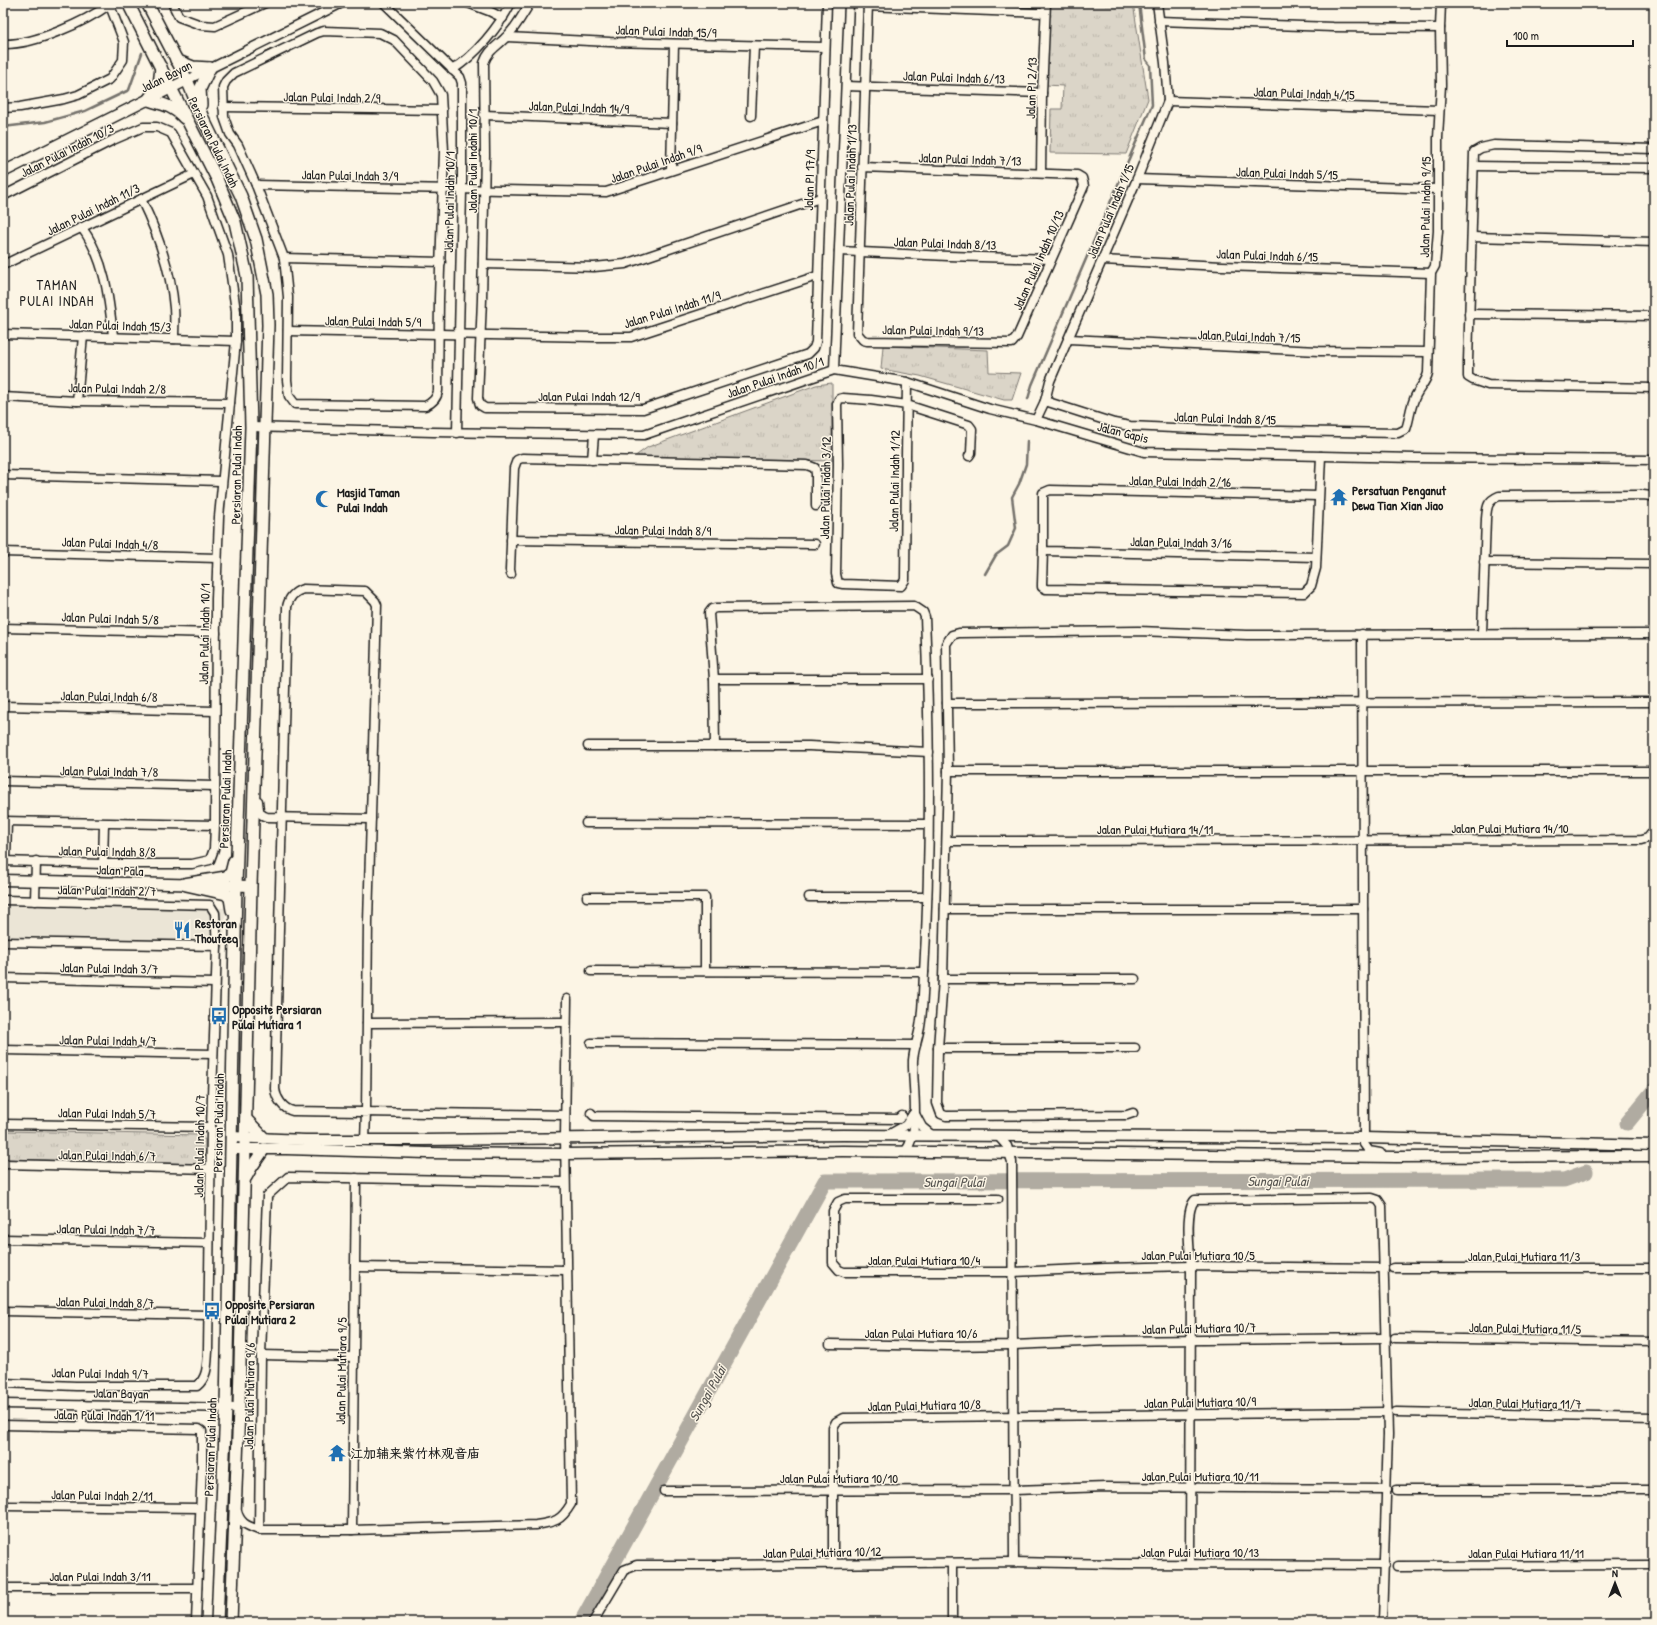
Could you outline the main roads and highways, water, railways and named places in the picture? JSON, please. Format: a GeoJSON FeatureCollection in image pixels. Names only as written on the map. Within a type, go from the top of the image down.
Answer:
{"type":"FeatureCollection","features":[{"type":"Feature","properties":{"kind":"main road","name":"Persiaran Pulai Indah"},"geometry":{"type":"LineString","coordinates":[[128,3],[218,179],[235,222],[247,276],[251,427],[236,886],[226,1408],[217,1622]]}},
{"type":"Feature","properties":{"kind":"main road","name":"Persiaran Pulai Indah"},"geometry":{"type":"LineString","coordinates":[[147,3],[187,80],[203,118],[241,196],[256,239],[267,294],[268,325],[264,427],[262,561],[254,771],[239,1408],[230,1622]]}},
{"type":"Feature","properties":{"kind":"main road"},"geometry":{"type":"LineString","coordinates":[[176,59],[192,68],[210,68],[200,89],[203,118]]}},
{"type":"Feature","properties":{"kind":"main road"},"geometry":{"type":"LineString","coordinates":[[161,67],[159,85],[148,100],[171,106],[179,112],[191,126]]}},
{"type":"Feature","properties":{"kind":"main road"},"geometry":{"type":"LineString","coordinates":[[236,934],[229,896],[184,884],[226,877],[231,873],[238,836]]}},
{"type":"Feature","properties":{"kind":"main road"},"geometry":{"type":"LineString","coordinates":[[245,1180],[264,1143],[246,1119]]}},
{"type":"Feature","properties":{"kind":"waterway"},"geometry":{"type":"LineString","coordinates":[[1028,399],[1032,385],[1152,105],[1150,65],[1146,60],[1139,3]]}},
{"type":"Feature","properties":{"kind":"waterway"},"geometry":{"type":"LineString","coordinates":[[3,127],[45,122],[85,111],[129,90],[142,53]]}},
{"type":"Feature","properties":{"kind":"waterway"},"geometry":{"type":"LineString","coordinates":[[985,574],[996,555],[1008,546],[1016,528],[1012,497],[1019,484],[1026,464],[1027,441]]}},
{"type":"Feature","properties":{"kind":"waterway","name":"Sungai Pulai"},"geometry":{"type":"LineString","coordinates":[[1627,1123],[1654,1090]]}},
{"type":"Feature","properties":{"kind":"waterway","name":"Sungai Pulai"},"geometry":{"type":"LineString","coordinates":[[581,1622],[825,1181],[1564,1180],[1586,1172]]}},
{"type":"Feature","properties":{"kind":"place","name":"Persatuan Penganut Dewa Tian Xian Jiao"},"geometry":{"type":"Point","coordinates":[1339,497]}},
{"type":"Feature","properties":{"kind":"place","name":"Masjid Taman Pulai Indah"},"geometry":{"type":"Point","coordinates":[324,499]}},
{"type":"Feature","properties":{"kind":"place","name":"Restoran Thoufeeq"},"geometry":{"type":"Point","coordinates":[182,930]}},
{"type":"Feature","properties":{"kind":"place","name":"Opposite Persiaran Pulai Mutiara 1"},"geometry":{"type":"Point","coordinates":[219,1016]}},
{"type":"Feature","properties":{"kind":"place","name":"Opposite Persiaran Pulai Mutiara 2"},"geometry":{"type":"Point","coordinates":[212,1311]}},
{"type":"Feature","properties":{"kind":"place","name":"江加辅来紫竹林观音庙"},"geometry":{"type":"Point","coordinates":[337,1453]}},
{"type":"Feature","properties":{"kind":"district","name":"TAMAN PULAI INDAH"},"geometry":{"type":"Point","coordinates":[57,292]}}]}
